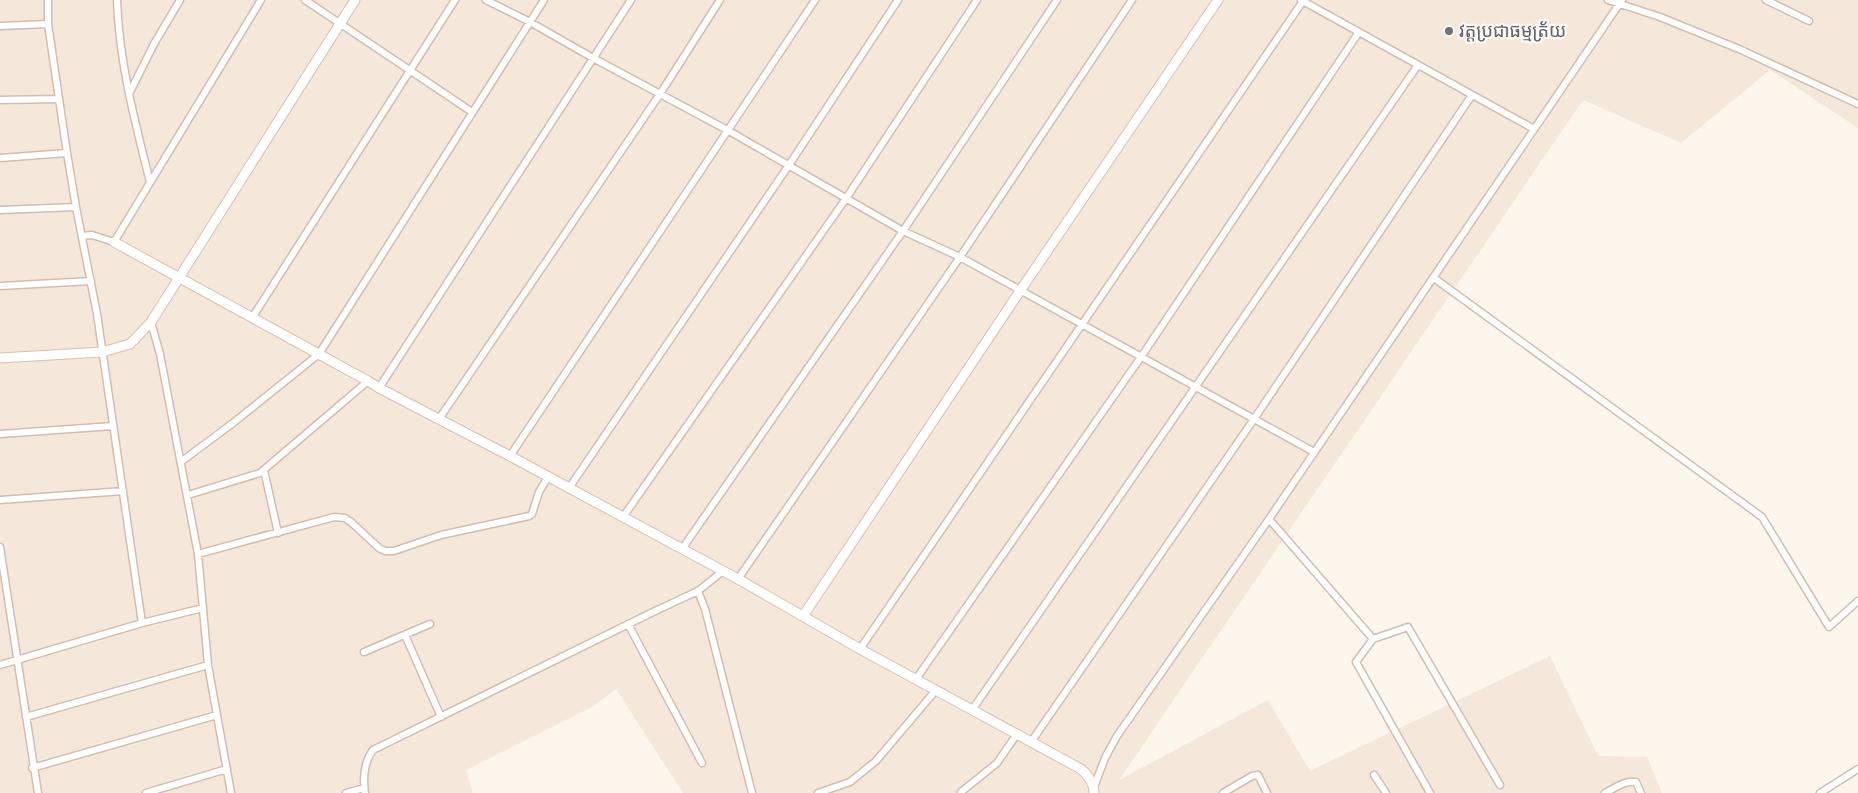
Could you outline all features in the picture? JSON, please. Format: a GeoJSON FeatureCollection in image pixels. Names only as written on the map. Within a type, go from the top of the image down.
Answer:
{"type":"FeatureCollection","features":[{"type":"Feature","properties":{"kind":"street"},"geometry":{"type":"LineString","coordinates":[[48,0],[48,24],[59,99],[76,206],[97,314],[142,623]]}},
{"type":"Feature","properties":{"kind":"street"},"geometry":{"type":"LineString","coordinates":[[117,0],[118,23],[128,95],[150,182]]}},
{"type":"Feature","properties":{"kind":"street"},"geometry":{"type":"LineString","coordinates":[[128,95],[154,44],[180,0]]}},
{"type":"Feature","properties":{"kind":"street"},"geometry":{"type":"LineString","coordinates":[[114,242],[261,0]]}},
{"type":"Feature","properties":{"kind":"street"},"geometry":{"type":"LineString","coordinates":[[306,0],[472,112]]}},
{"type":"Feature","properties":{"kind":"street"},"geometry":{"type":"LineString","coordinates":[[0,358],[102,352],[130,344],[151,322],[356,0]]}},
{"type":"Feature","properties":{"kind":"street"},"geometry":{"type":"LineString","coordinates":[[252,318],[455,0]]}},
{"type":"Feature","properties":{"kind":"street"},"geometry":{"type":"LineString","coordinates":[[486,0],[729,130],[903,231],[960,257],[1314,452]]}},
{"type":"Feature","properties":{"kind":"street"},"geometry":{"type":"LineString","coordinates":[[182,461],[241,417],[319,354],[544,0]]}},
{"type":"Feature","properties":{"kind":"street"},"geometry":{"type":"LineString","coordinates":[[379,388],[631,0]]}},
{"type":"Feature","properties":{"kind":"street"},"geometry":{"type":"LineString","coordinates":[[439,419],[660,94],[720,0]]}},
{"type":"Feature","properties":{"kind":"street"},"geometry":{"type":"LineString","coordinates":[[510,456],[815,0]]}},
{"type":"Feature","properties":{"kind":"street"},"geometry":{"type":"LineString","coordinates":[[569,488],[789,165],[898,0]]}},
{"type":"Feature","properties":{"kind":"street"},"geometry":{"type":"LineString","coordinates":[[623,517],[847,197],[977,0]]}},
{"type":"Feature","properties":{"kind":"street"},"geometry":{"type":"LineString","coordinates":[[682,549],[903,231],[1057,0]]}},
{"type":"Feature","properties":{"kind":"street"},"geometry":{"type":"LineString","coordinates":[[738,579],[960,257],[1132,0]]}},
{"type":"Feature","properties":{"kind":"street"},"geometry":{"type":"LineString","coordinates":[[803,616],[1020,291],[1218,0]]}},
{"type":"Feature","properties":{"kind":"street"},"geometry":{"type":"LineString","coordinates":[[860,649],[1302,0],[1534,129]]}},
{"type":"Feature","properties":{"kind":"street"},"geometry":{"type":"LineString","coordinates":[[1608,0],[1621,2],[1739,49],[1857,103]]}},
{"type":"Feature","properties":{"kind":"street"},"geometry":{"type":"LineString","coordinates":[[1766,0],[1808,21]]}},
{"type":"Feature","properties":{"kind":"street"},"geometry":{"type":"LineString","coordinates":[[1094,790],[1105,758],[1117,736],[1269,519],[1621,2]]}},
{"type":"Feature","properties":{"kind":"street"},"geometry":{"type":"LineString","coordinates":[[0,26],[48,24]]}},
{"type":"Feature","properties":{"kind":"street"},"geometry":{"type":"LineString","coordinates":[[916,679],[1141,357],[1359,32]]}},
{"type":"Feature","properties":{"kind":"street"},"geometry":{"type":"LineString","coordinates":[[972,710],[1418,64]]}},
{"type":"Feature","properties":{"kind":"street"},"geometry":{"type":"LineString","coordinates":[[1031,742],[1254,419],[1472,95]]}},
{"type":"Feature","properties":{"kind":"street"},"geometry":{"type":"LineString","coordinates":[[0,100],[59,99]]}},
{"type":"Feature","properties":{"kind":"street"},"geometry":{"type":"LineString","coordinates":[[0,158],[68,153]]}},
{"type":"Feature","properties":{"kind":"street"},"geometry":{"type":"LineString","coordinates":[[0,210],[76,206]]}},
{"type":"Feature","properties":{"kind":"street"},"geometry":{"type":"LineString","coordinates":[[82,236],[92,235],[114,242],[379,388],[738,579],[860,649],[1080,768],[1086,774],[1094,790]]}},
{"type":"Feature","properties":{"kind":"street"},"geometry":{"type":"LineString","coordinates":[[1434,278],[1762,517],[1829,626],[1858,601]]}},
{"type":"Feature","properties":{"kind":"street"},"geometry":{"type":"LineString","coordinates":[[0,286],[91,282]]}},
{"type":"Feature","properties":{"kind":"street"},"geometry":{"type":"LineString","coordinates":[[151,322],[160,354],[188,495],[194,542],[198,554],[208,665],[231,793]]}},
{"type":"Feature","properties":{"kind":"street"},"geometry":{"type":"LineString","coordinates":[[188,495],[260,473],[368,381]]}},
{"type":"Feature","properties":{"kind":"street"},"geometry":{"type":"LineString","coordinates":[[0,434],[113,426]]}},
{"type":"Feature","properties":{"kind":"street"},"geometry":{"type":"LineString","coordinates":[[264,470],[278,533]]}},
{"type":"Feature","properties":{"kind":"street"},"geometry":{"type":"LineString","coordinates":[[198,554],[340,516],[351,522],[379,548],[385,551],[394,551],[441,535],[529,516],[532,514],[539,492],[548,477]]}},
{"type":"Feature","properties":{"kind":"street"},"geometry":{"type":"LineString","coordinates":[[0,500],[123,491]]}},
{"type":"Feature","properties":{"kind":"street"},"geometry":{"type":"LineString","coordinates":[[1269,519],[1373,639]]}},
{"type":"Feature","properties":{"kind":"street"},"geometry":{"type":"LineString","coordinates":[[0,547],[18,660],[32,768],[38,793]]}},
{"type":"Feature","properties":{"kind":"street"},"geometry":{"type":"LineString","coordinates":[[346,793],[364,790],[366,765],[373,750],[698,591],[723,571]]}},
{"type":"Feature","properties":{"kind":"street"},"geometry":{"type":"LineString","coordinates":[[698,591],[706,609],[752,793]]}},
{"type":"Feature","properties":{"kind":"street"},"geometry":{"type":"LineString","coordinates":[[0,600],[8,598]]}},
{"type":"Feature","properties":{"kind":"street"},"geometry":{"type":"LineString","coordinates":[[0,665],[142,623],[203,608]]}},
{"type":"Feature","properties":{"kind":"street"},"geometry":{"type":"LineString","coordinates":[[364,652],[430,624]]}},
{"type":"Feature","properties":{"kind":"street"},"geometry":{"type":"LineString","coordinates":[[628,624],[702,763]]}},
{"type":"Feature","properties":{"kind":"street"},"geometry":{"type":"LineString","coordinates":[[1430,793],[1356,662],[1373,639],[1408,627],[1500,785]]}},
{"type":"Feature","properties":{"kind":"street"},"geometry":{"type":"LineString","coordinates":[[405,635],[441,717]]}},
{"type":"Feature","properties":{"kind":"street"},"geometry":{"type":"LineString","coordinates":[[26,718],[208,665]]}},
{"type":"Feature","properties":{"kind":"street"},"geometry":{"type":"LineString","coordinates":[[818,793],[850,782],[876,761],[936,690]]}},
{"type":"Feature","properties":{"kind":"street"},"geometry":{"type":"LineString","coordinates":[[32,768],[217,715]]}},
{"type":"Feature","properties":{"kind":"street"},"geometry":{"type":"LineString","coordinates":[[961,792],[997,763],[1017,734]]}},
{"type":"Feature","properties":{"kind":"street"},"geometry":{"type":"LineString","coordinates":[[146,793],[227,768]]}},
{"type":"Feature","properties":{"kind":"street"},"geometry":{"type":"LineString","coordinates":[[1820,793],[1858,769]]}},
{"type":"Feature","properties":{"kind":"street"},"geometry":{"type":"LineString","coordinates":[[1224,793],[1252,776],[1258,775],[1267,793]]}},
{"type":"Feature","properties":{"kind":"street"},"geometry":{"type":"LineString","coordinates":[[1374,775],[1386,793]]}},
{"type":"Feature","properties":{"kind":"street"},"geometry":{"type":"LineString","coordinates":[[1605,793],[1630,781],[1636,782],[1641,793]]}},
{"type":"Feature","properties":{"kind":"shaded area"},"geometry":{"type":"Polygon","coordinates":[[[0,0],[1858,0],[1858,128],[1770,70],[1681,143],[1583,100],[1119,780],[1268,700],[1310,771],[1550,656],[1598,756],[1647,757],[1662,793],[683,793],[616,689],[592,707],[466,770],[473,793],[0,793],[0,0]]]}},
{"type":"Feature","properties":{"kind":"place","name":"វត្តប្រជាធម្មត្រ័យ"},"geometry":{"type":"Point","coordinates":[1449,31]}}]}
